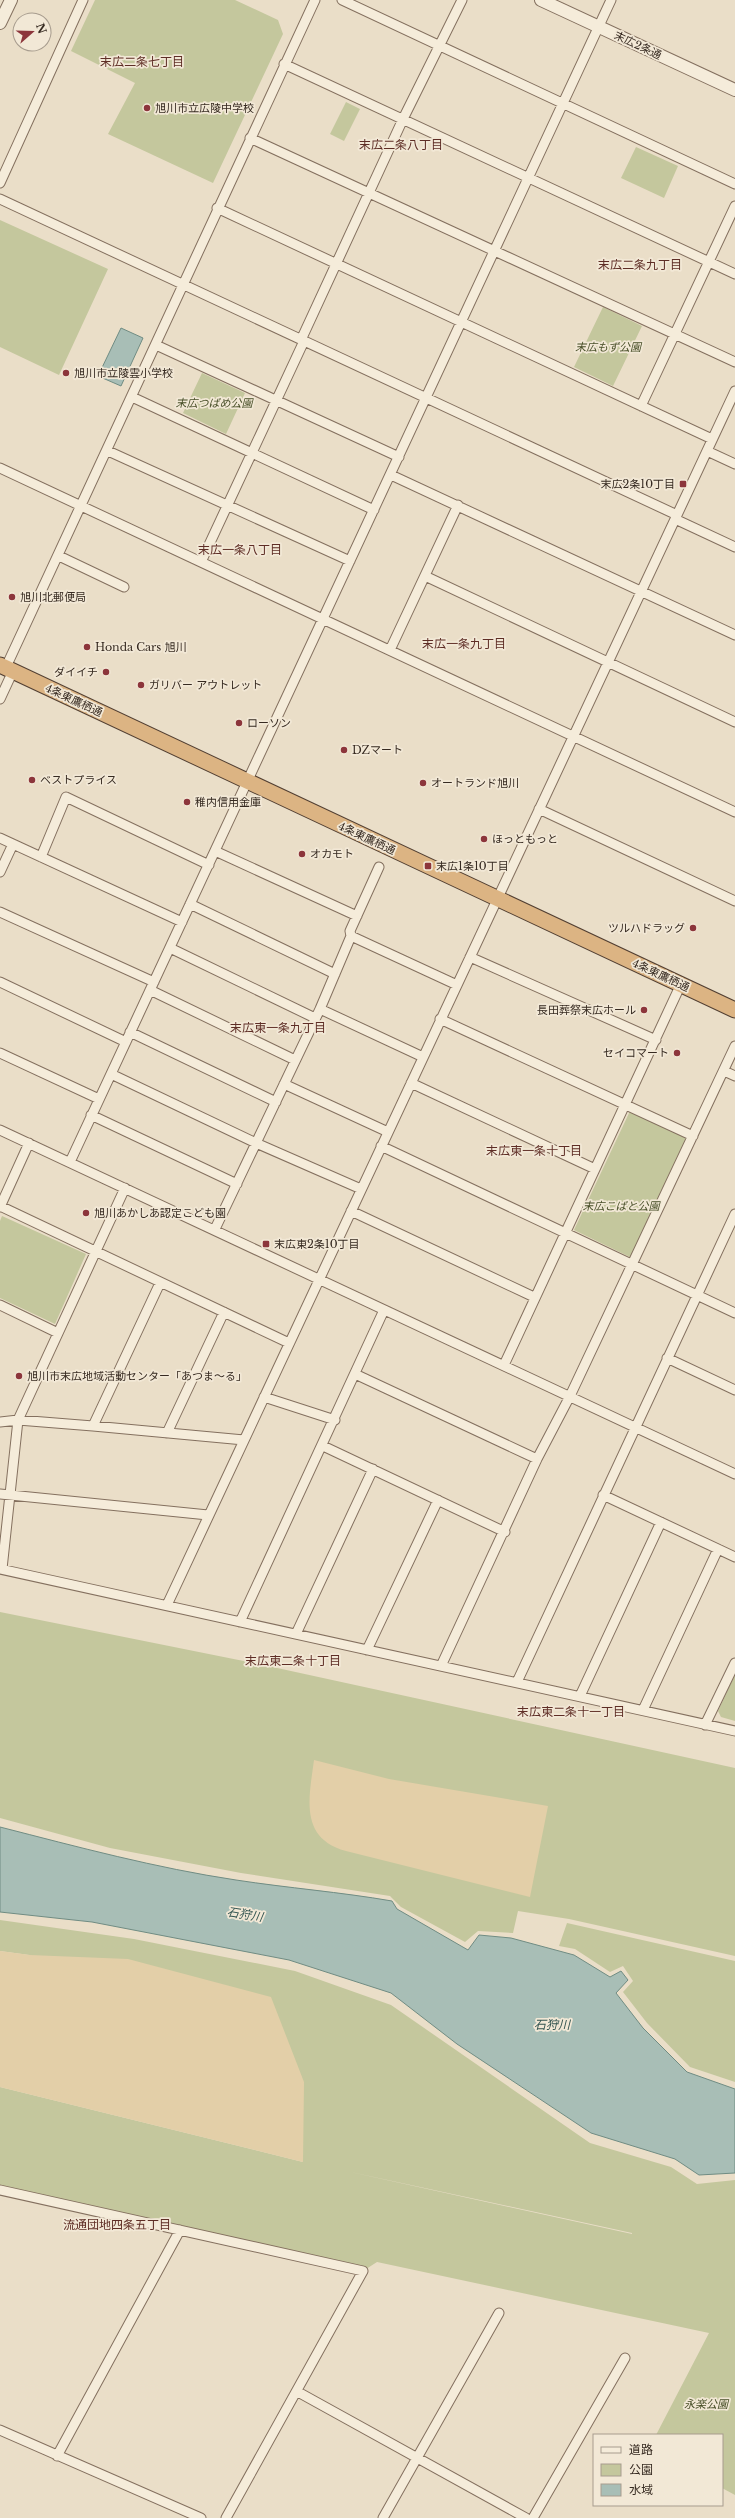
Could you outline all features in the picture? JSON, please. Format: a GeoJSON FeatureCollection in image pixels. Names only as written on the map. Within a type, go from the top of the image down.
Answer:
{"type":"FeatureCollection","features":[{"type":"Feature","properties":{"kind":"highway","name":"4条東鷹栖通"},"geometry":{"type":"LineString","coordinates":[[6,668],[735,1010]]}},
{"type":"Feature","properties":{"kind":"street"},"geometry":{"type":"LineString","coordinates":[[0,22],[11,0]]}},
{"type":"Feature","properties":{"kind":"street"},"geometry":{"type":"LineString","coordinates":[[0,184],[83,0]]}},
{"type":"Feature","properties":{"kind":"street"},"geometry":{"type":"LineString","coordinates":[[0,699],[6,668],[108,451],[217,208],[315,0]]}},
{"type":"Feature","properties":{"kind":"street"},"geometry":{"type":"LineString","coordinates":[[342,0],[735,184]]}},
{"type":"Feature","properties":{"kind":"street"},"geometry":{"type":"LineString","coordinates":[[201,562],[277,400],[403,119],[462,0]]}},
{"type":"Feature","properties":{"kind":"street","name":"末広2条通"},"geometry":{"type":"LineString","coordinates":[[541,0],[735,90]]}},
{"type":"Feature","properties":{"kind":"street"},"geometry":{"type":"LineString","coordinates":[[70,1162],[611,0]]}},
{"type":"Feature","properties":{"kind":"street"},"geometry":{"type":"LineString","coordinates":[[284,64],[735,274]]}},
{"type":"Feature","properties":{"kind":"street"},"geometry":{"type":"LineString","coordinates":[[250,138],[735,362]]}},
{"type":"Feature","properties":{"kind":"street"},"geometry":{"type":"LineString","coordinates":[[0,199],[303,340],[676,517],[735,547]]}},
{"type":"Feature","properties":{"kind":"street"},"geometry":{"type":"LineString","coordinates":[[641,406],[735,206]]}},
{"type":"Feature","properties":{"kind":"street"},"geometry":{"type":"LineString","coordinates":[[217,208],[461,321],[712,440]]}},
{"type":"Feature","properties":{"kind":"street"},"geometry":{"type":"LineString","coordinates":[[156,345],[399,457]]}},
{"type":"Feature","properties":{"kind":"street"},"geometry":{"type":"LineString","coordinates":[[167,1605],[318,1278],[351,1212],[735,391]]}},
{"type":"Feature","properties":{"kind":"street"},"geometry":{"type":"LineString","coordinates":[[132,397],[374,510]]}},
{"type":"Feature","properties":{"kind":"street"},"geometry":{"type":"LineString","coordinates":[[707,450],[735,464]]}},
{"type":"Feature","properties":{"kind":"street"},"geometry":{"type":"LineString","coordinates":[[108,451],[350,561]]}},
{"type":"Feature","properties":{"kind":"street"},"geometry":{"type":"LineString","coordinates":[[0,468],[735,812]]}},
{"type":"Feature","properties":{"kind":"street"},"geometry":{"type":"LineString","coordinates":[[390,475],[735,635]]}},
{"type":"Feature","properties":{"kind":"street"},"geometry":{"type":"LineString","coordinates":[[390,650],[458,506]]}},
{"type":"Feature","properties":{"kind":"street"},"geometry":{"type":"LineString","coordinates":[[58,556],[124,587]]}},
{"type":"Feature","properties":{"kind":"street"},"geometry":{"type":"LineString","coordinates":[[425,576],[735,722]]}},
{"type":"Feature","properties":{"kind":"street"},"geometry":{"type":"LineString","coordinates":[[41,857],[66,797],[209,865]]}},
{"type":"Feature","properties":{"kind":"street"},"geometry":{"type":"LineString","coordinates":[[539,809],[735,901]]}},
{"type":"Feature","properties":{"kind":"street"},"geometry":{"type":"LineString","coordinates":[[0,838],[182,922]]}},
{"type":"Feature","properties":{"kind":"street"},"geometry":{"type":"LineString","coordinates":[[0,872],[13,844]]}},
{"type":"Feature","properties":{"kind":"street"},"geometry":{"type":"LineString","coordinates":[[215,851],[357,916]]}},
{"type":"Feature","properties":{"kind":"street"},"geometry":{"type":"LineString","coordinates":[[215,1230],[320,1009],[351,936],[350,931],[379,867]]}},
{"type":"Feature","properties":{"kind":"street"},"geometry":{"type":"LineString","coordinates":[[190,904],[335,974]]}},
{"type":"Feature","properties":{"kind":"street"},"geometry":{"type":"LineString","coordinates":[[0,912],[152,986],[295,1060]]}},
{"type":"Feature","properties":{"kind":"street"},"geometry":{"type":"LineString","coordinates":[[351,936],[457,985]]}},
{"type":"Feature","properties":{"kind":"street"},"geometry":{"type":"LineString","coordinates":[[170,948],[315,1018]]}},
{"type":"Feature","properties":{"kind":"street"},"geometry":{"type":"LineString","coordinates":[[470,957],[656,1040]]}},
{"type":"Feature","properties":{"kind":"street"},"geometry":{"type":"LineString","coordinates":[[0,982],[126,1042]]}},
{"type":"Feature","properties":{"kind":"street"},"geometry":{"type":"LineString","coordinates":[[504,1365],[534,1297],[681,984]]}},
{"type":"Feature","properties":{"kind":"street"},"geometry":{"type":"LineString","coordinates":[[320,1009],[423,1057]]}},
{"type":"Feature","properties":{"kind":"street"},"geometry":{"type":"LineString","coordinates":[[440,1020],[693,1136]]}},
{"type":"Feature","properties":{"kind":"street"},"geometry":{"type":"LineString","coordinates":[[130,1032],[276,1102]]}},
{"type":"Feature","properties":{"kind":"street"},"geometry":{"type":"LineString","coordinates":[[441,1666],[505,1532],[537,1459],[570,1396],[634,1264],[735,1046]]}},
{"type":"Feature","properties":{"kind":"street"},"geometry":{"type":"LineString","coordinates":[[0,1053],[99,1099]]}},
{"type":"Feature","properties":{"kind":"street"},"geometry":{"type":"LineString","coordinates":[[724,1071],[735,1076]]}},
{"type":"Feature","properties":{"kind":"street"},"geometry":{"type":"LineString","coordinates":[[111,1074],[256,1143],[361,1189]]}},
{"type":"Feature","properties":{"kind":"street"},"geometry":{"type":"LineString","coordinates":[[411,1083],[595,1169]]}},
{"type":"Feature","properties":{"kind":"street"},"geometry":{"type":"LineString","coordinates":[[284,1084],[388,1132]]}},
{"type":"Feature","properties":{"kind":"street"},"geometry":{"type":"LineString","coordinates":[[91,1115],[237,1184]]}},
{"type":"Feature","properties":{"kind":"street"},"geometry":{"type":"LineString","coordinates":[[0,1130],[735,1474]]}},
{"type":"Feature","properties":{"kind":"street"},"geometry":{"type":"LineString","coordinates":[[29,1143],[0,1207],[289,1343]]}},
{"type":"Feature","properties":{"kind":"street"},"geometry":{"type":"LineString","coordinates":[[381,1146],[634,1264],[735,1313]]}},
{"type":"Feature","properties":{"kind":"street"},"geometry":{"type":"LineString","coordinates":[[125,1188],[18,1420],[1,1569],[735,1731]]}},
{"type":"Feature","properties":{"kind":"street"},"geometry":{"type":"LineString","coordinates":[[351,1212],[534,1297]]}},
{"type":"Feature","properties":{"kind":"street"},"geometry":{"type":"LineString","coordinates":[[517,1682],[697,1295],[731,1233],[735,1214]]}},
{"type":"Feature","properties":{"kind":"street"},"geometry":{"type":"LineString","coordinates":[[93,1426],[160,1282]]}},
{"type":"Feature","properties":{"kind":"street"},"geometry":{"type":"LineString","coordinates":[[0,1305],[58,1332]]}},
{"type":"Feature","properties":{"kind":"street"},"geometry":{"type":"LineString","coordinates":[[240,1622],[335,1420],[384,1310]]}},
{"type":"Feature","properties":{"kind":"street"},"geometry":{"type":"LineString","coordinates":[[167,1433],[224,1312]]}},
{"type":"Feature","properties":{"kind":"street"},"geometry":{"type":"LineString","coordinates":[[667,1358],[735,1390]]}},
{"type":"Feature","properties":{"kind":"street"},"geometry":{"type":"LineString","coordinates":[[355,1374],[537,1459]]}},
{"type":"Feature","properties":{"kind":"street"},"geometry":{"type":"LineString","coordinates":[[264,1396],[335,1420]]}},
{"type":"Feature","properties":{"kind":"street"},"geometry":{"type":"LineString","coordinates":[[0,1422],[18,1420],[244,1440]]}},
{"type":"Feature","properties":{"kind":"street"},"geometry":{"type":"LineString","coordinates":[[323,1446],[505,1532]]}},
{"type":"Feature","properties":{"kind":"street"},"geometry":{"type":"LineString","coordinates":[[296,1634],[373,1469]]}},
{"type":"Feature","properties":{"kind":"street"},"geometry":{"type":"LineString","coordinates":[[0,1494],[208,1516]]}},
{"type":"Feature","properties":{"kind":"street"},"geometry":{"type":"LineString","coordinates":[[603,1495],[735,1557]]}},
{"type":"Feature","properties":{"kind":"street"},"geometry":{"type":"LineString","coordinates":[[367,1650],[438,1500]]}},
{"type":"Feature","properties":{"kind":"street"},"geometry":{"type":"LineString","coordinates":[[580,1696],[661,1522]]}},
{"type":"Feature","properties":{"kind":"street"},"geometry":{"type":"LineString","coordinates":[[643,1710],[718,1549]]}},
{"type":"Feature","properties":{"kind":"street"},"geometry":{"type":"LineString","coordinates":[[705,1725],[735,1663]]}},
{"type":"Feature","properties":{"kind":"street"},"geometry":{"type":"LineString","coordinates":[[0,2190],[363,2271],[298,2392],[226,2518]]}},
{"type":"Feature","properties":{"kind":"street"},"geometry":{"type":"LineString","coordinates":[[57,2456],[180,2230]]}},
{"type":"Feature","properties":{"kind":"street"},"geometry":{"type":"LineString","coordinates":[[383,2518],[499,2313]]}},
{"type":"Feature","properties":{"kind":"street"},"geometry":{"type":"LineString","coordinates":[[533,2518],[625,2358]]}},
{"type":"Feature","properties":{"kind":"street"},"geometry":{"type":"LineString","coordinates":[[298,2392],[417,2456],[526,2518]]}},
{"type":"Feature","properties":{"kind":"street"},"geometry":{"type":"LineString","coordinates":[[0,2430],[201,2518]]}},
{"type":"Feature","properties":{"kind":"green space"},"geometry":{"type":"Polygon","coordinates":[[[95,0],[235,0],[278,20],[283,34],[213,183],[108,134],[135,83],[71,51],[95,0]]]}},
{"type":"Feature","properties":{"kind":"green space"},"geometry":{"type":"Polygon","coordinates":[[[346,102],[360,109],[344,141],[330,134],[346,102]]]}},
{"type":"Feature","properties":{"kind":"green space"},"geometry":{"type":"Polygon","coordinates":[[[636,147],[678,166],[664,198],[621,178],[636,147]]]}},
{"type":"Feature","properties":{"kind":"green space"},"geometry":{"type":"Polygon","coordinates":[[[0,220],[108,269],[59,375],[0,347],[0,220]]]}},
{"type":"Feature","properties":{"kind":"green space","name":"末広もず公園"},"geometry":{"type":"Polygon","coordinates":[[[603,307],[642,326],[613,386],[574,367],[603,307]]]}},
{"type":"Feature","properties":{"kind":"green space","name":"末広つばめ公園"},"geometry":{"type":"Polygon","coordinates":[[[202,373],[245,393],[226,434],[183,413],[202,373]]]}},
{"type":"Feature","properties":{"kind":"green space","name":"末広こばと公園"},"geometry":{"type":"Polygon","coordinates":[[[630,1111],[687,1138],[632,1258],[574,1230],[630,1111]]]}},
{"type":"Feature","properties":{"kind":"green space"},"geometry":{"type":"Polygon","coordinates":[[[2,1216],[86,1254],[55,1324],[0,1298],[0,1221],[2,1216]]]}},
{"type":"Feature","properties":{"kind":"green space"},"geometry":{"type":"Polygon","coordinates":[[[0,1612],[268,1666],[735,1768],[735,1956],[569,1919],[518,1911],[513,1933],[478,1931],[465,1942],[401,1907],[390,1896],[241,1873],[110,1848],[0,1818],[0,1612]]]}},
{"type":"Feature","properties":{"kind":"green space"},"geometry":{"type":"Polygon","coordinates":[[[735,1675],[735,1721],[721,1717],[718,1711],[735,1675]]]}},
{"type":"Feature","properties":{"kind":"green space","name":"永楽公園"},"geometry":{"type":"Polygon","coordinates":[[[0,1920],[134,1939],[295,1971],[391,2005],[590,2143],[671,2167],[697,2184],[735,2180],[735,2495],[723,2489],[723,2434],[657,2434],[709,2333],[377,2262],[363,2271],[0,2190],[0,2087],[303,2162],[29,1955],[0,1951],[0,1920]],[[346,2171],[632,2234],[632,2233],[346,2171]]]}},
{"type":"Feature","properties":{"kind":"green space"},"geometry":{"type":"Polygon","coordinates":[[[567,1923],[735,1961],[735,2082],[690,2067],[647,2023],[623,1992],[633,1981],[623,1966],[610,1972],[575,1949],[559,1946],[567,1923]]]}},
{"type":"Feature","properties":{"kind":"sand"},"geometry":{"type":"Polygon","coordinates":[[[314,1760],[389,1779],[548,1806],[530,1897],[346,1851],[331,1845],[320,1837],[314,1827],[310,1815],[310,1788],[314,1760]]]}},
{"type":"Feature","properties":{"kind":"sand"},"geometry":{"type":"Polygon","coordinates":[[[0,1951],[30,1955],[128,1959],[271,1997],[304,2082],[303,2162],[0,2087],[0,1951]]]}},
{"type":"Feature","properties":{"kind":"water"},"geometry":{"type":"Polygon","coordinates":[[[121,328],[143,338],[121,386],[98,376],[121,328]]]}},
{"type":"Feature","properties":{"kind":"water","name":"石狩川"},"geometry":{"type":"Polygon","coordinates":[[[0,1827],[117,1856],[206,1875],[392,1901],[397,1909],[468,1950],[479,1935],[511,1938],[574,1955],[610,1977],[621,1971],[628,1980],[616,1993],[643,2028],[687,2072],[735,2089],[735,2173],[699,2175],[675,2159],[591,2133],[457,2044],[391,1993],[289,1960],[92,1922],[0,1912],[0,1827]]]}},
{"type":"Feature","properties":{"kind":"place","name":"旭川市立広陵中学校"},"geometry":{"type":"Point","coordinates":[147,108]}},
{"type":"Feature","properties":{"kind":"place","name":"旭川市立陵雲小学校"},"geometry":{"type":"Point","coordinates":[66,373]}},
{"type":"Feature","properties":{"kind":"place","name":"末広2条10丁目"},"geometry":{"type":"Point","coordinates":[683,484]}},
{"type":"Feature","properties":{"kind":"place","name":"旭川北郵便局"},"geometry":{"type":"Point","coordinates":[12,597]}},
{"type":"Feature","properties":{"kind":"place","name":"Honda Cars 旭川"},"geometry":{"type":"Point","coordinates":[87,647]}},
{"type":"Feature","properties":{"kind":"place","name":"ダイイチ"},"geometry":{"type":"Point","coordinates":[106,672]}},
{"type":"Feature","properties":{"kind":"place","name":"ガリバー アウトレット"},"geometry":{"type":"Point","coordinates":[141,685]}},
{"type":"Feature","properties":{"kind":"place","name":"ローソン"},"geometry":{"type":"Point","coordinates":[239,723]}},
{"type":"Feature","properties":{"kind":"place","name":"DZマート"},"geometry":{"type":"Point","coordinates":[344,750]}},
{"type":"Feature","properties":{"kind":"place","name":"ベストプライス"},"geometry":{"type":"Point","coordinates":[32,780]}},
{"type":"Feature","properties":{"kind":"place","name":"オートランド旭川"},"geometry":{"type":"Point","coordinates":[423,783]}},
{"type":"Feature","properties":{"kind":"place","name":"稚内信用金庫"},"geometry":{"type":"Point","coordinates":[187,802]}},
{"type":"Feature","properties":{"kind":"place","name":"ほっともっと"},"geometry":{"type":"Point","coordinates":[484,839]}},
{"type":"Feature","properties":{"kind":"place","name":"オカモト"},"geometry":{"type":"Point","coordinates":[302,854]}},
{"type":"Feature","properties":{"kind":"place","name":"末広1条10丁目"},"geometry":{"type":"Point","coordinates":[428,866]}},
{"type":"Feature","properties":{"kind":"place","name":"ツルハドラッグ"},"geometry":{"type":"Point","coordinates":[693,928]}},
{"type":"Feature","properties":{"kind":"place","name":"長田葬祭末広ホール"},"geometry":{"type":"Point","coordinates":[644,1010]}},
{"type":"Feature","properties":{"kind":"place","name":"セイコマート"},"geometry":{"type":"Point","coordinates":[677,1053]}},
{"type":"Feature","properties":{"kind":"place","name":"旭川あかしあ認定こども園"},"geometry":{"type":"Point","coordinates":[86,1213]}},
{"type":"Feature","properties":{"kind":"place","name":"末広東2条10丁目"},"geometry":{"type":"Point","coordinates":[266,1244]}},
{"type":"Feature","properties":{"kind":"place","name":"旭川市末広地域活動センター「あつま〜る」"},"geometry":{"type":"Point","coordinates":[19,1376]}},
{"type":"Feature","properties":{"kind":"district","name":"末広二条七丁目"},"geometry":{"type":"Point","coordinates":[142,61]}},
{"type":"Feature","properties":{"kind":"district","name":"末広二条八丁目"},"geometry":{"type":"Point","coordinates":[401,144]}},
{"type":"Feature","properties":{"kind":"district","name":"末広二条九丁目"},"geometry":{"type":"Point","coordinates":[640,264]}},
{"type":"Feature","properties":{"kind":"district","name":"末広一条八丁目"},"geometry":{"type":"Point","coordinates":[240,549]}},
{"type":"Feature","properties":{"kind":"district","name":"末広一条九丁目"},"geometry":{"type":"Point","coordinates":[464,643]}},
{"type":"Feature","properties":{"kind":"district","name":"末広東一条九丁目"},"geometry":{"type":"Point","coordinates":[278,1027]}},
{"type":"Feature","properties":{"kind":"district","name":"末広東一条十丁目"},"geometry":{"type":"Point","coordinates":[534,1150]}},
{"type":"Feature","properties":{"kind":"district","name":"末広東二条十丁目"},"geometry":{"type":"Point","coordinates":[293,1660]}},
{"type":"Feature","properties":{"kind":"district","name":"末広東二条十一丁目"},"geometry":{"type":"Point","coordinates":[571,1711]}},
{"type":"Feature","properties":{"kind":"district","name":"流通団地四条五丁目"},"geometry":{"type":"Point","coordinates":[117,2224]}}]}
